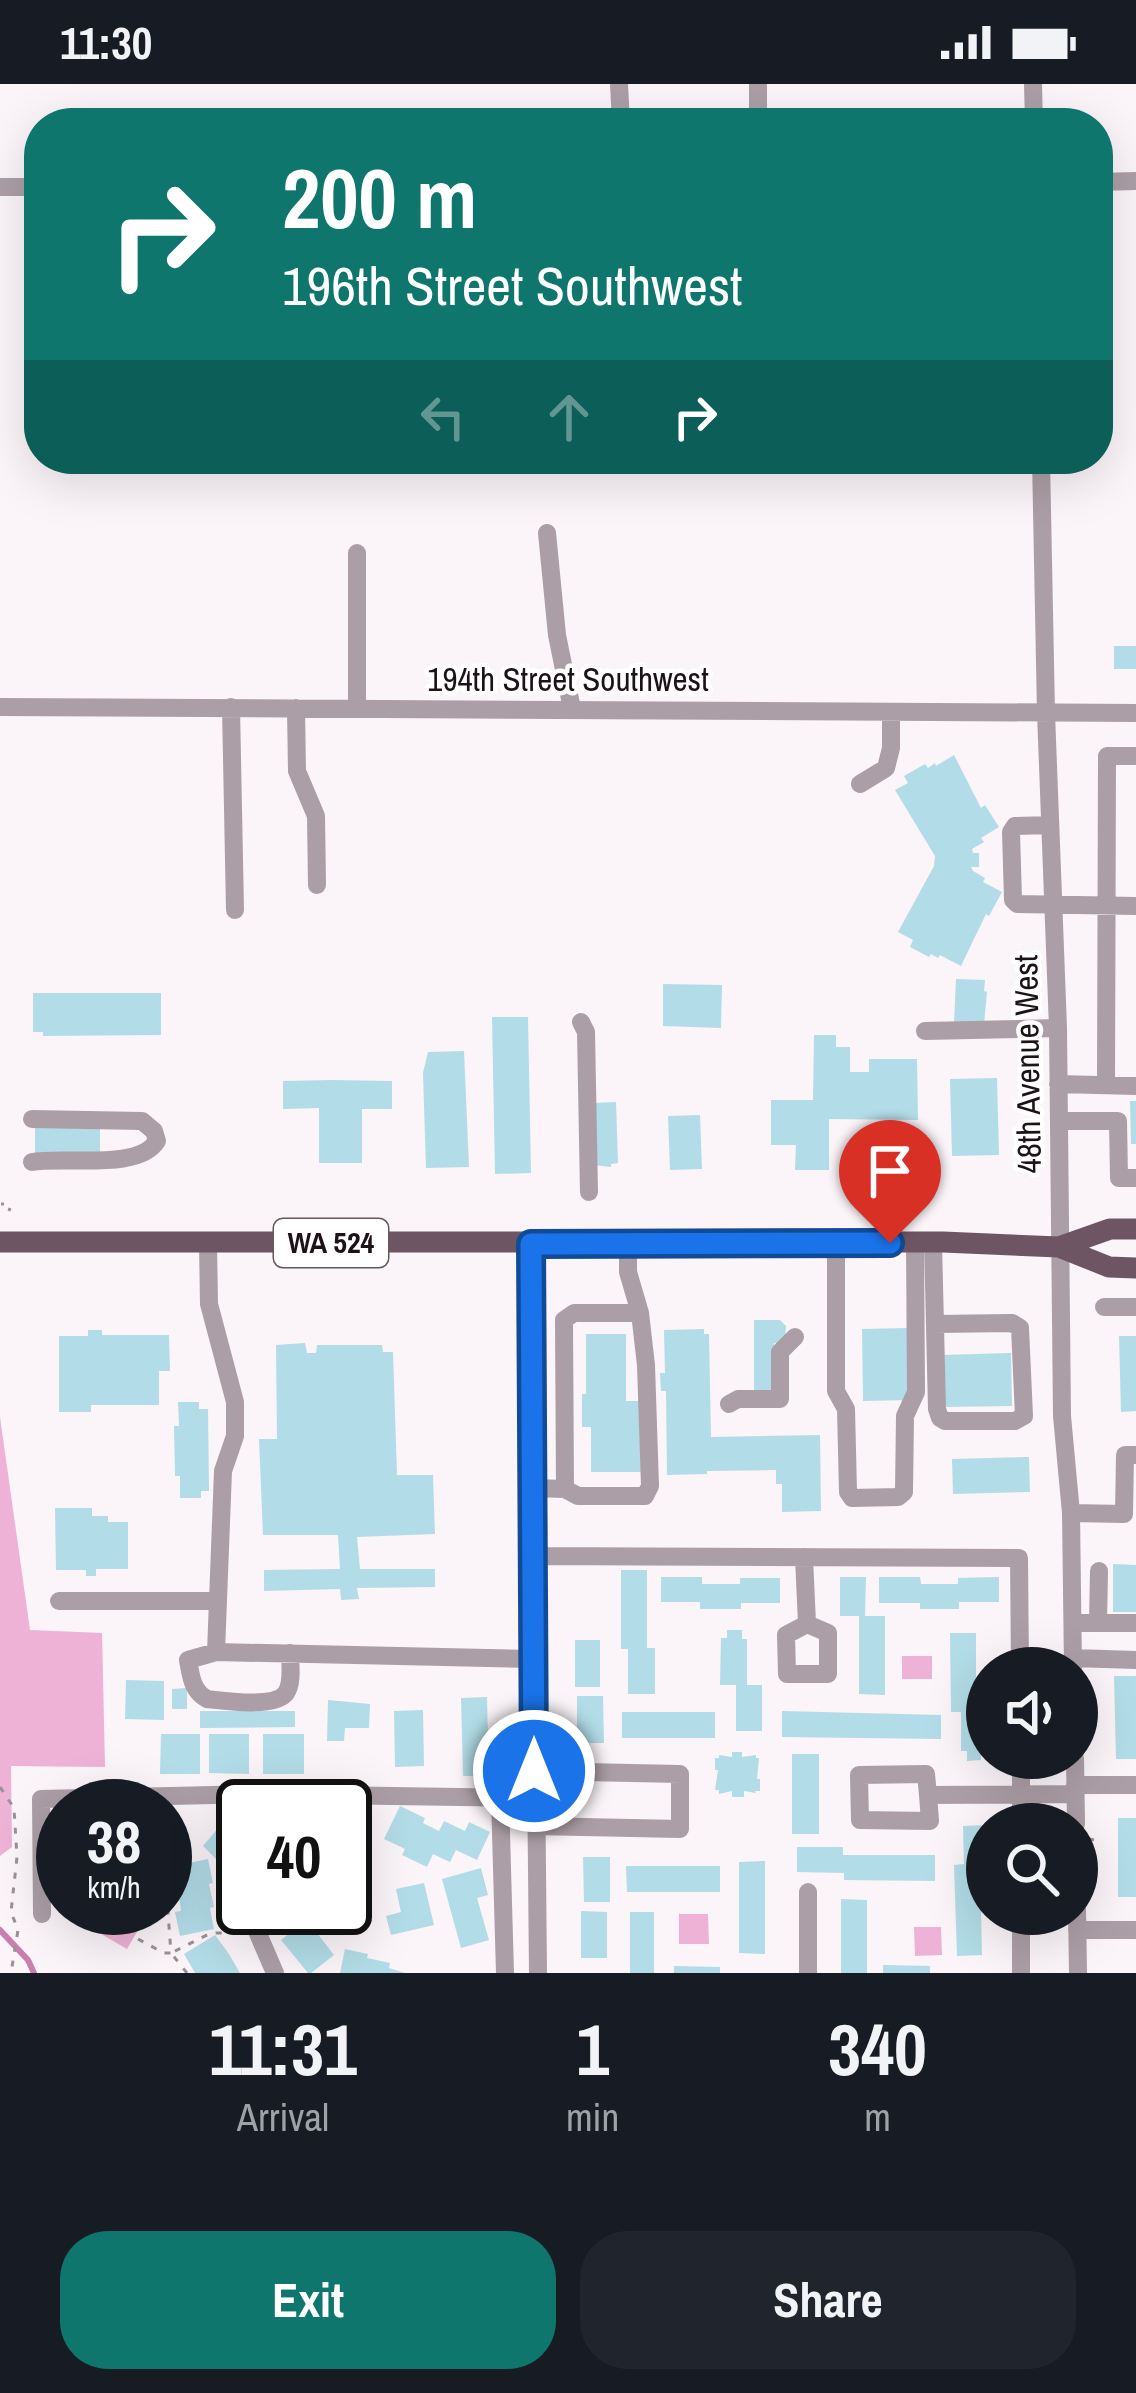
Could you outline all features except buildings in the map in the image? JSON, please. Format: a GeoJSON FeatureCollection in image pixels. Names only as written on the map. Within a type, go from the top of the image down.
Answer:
{"type":"FeatureCollection","features":[{"type":"Feature","properties":{"kind":"main road","name":"WA 524"},"geometry":{"type":"LineString","coordinates":[[0,1242],[1059,1247],[1110,1229],[1136,1229]]}},
{"type":"Feature","properties":{"kind":"main road"},"geometry":{"type":"LineString","coordinates":[[1059,1247],[1109,1268],[1136,1268]]}},
{"type":"Feature","properties":{"kind":"street","name":"48th Avenue West"},"geometry":{"type":"LineString","coordinates":[[1041,474],[1058,1028],[1062,1416],[1071,1513],[1073,1647]]}},
{"type":"Feature","properties":{"kind":"street"},"geometry":{"type":"LineString","coordinates":[[547,533],[557,635],[572,709]]}},
{"type":"Feature","properties":{"kind":"street"},"geometry":{"type":"LineString","coordinates":[[357,553],[358,708]]}},
{"type":"Feature","properties":{"kind":"street","name":"194th Street Southwest"},"geometry":{"type":"LineString","coordinates":[[0,707],[1136,713]]}},
{"type":"Feature","properties":{"kind":"street"},"geometry":{"type":"LineString","coordinates":[[231,707],[235,910]]}},
{"type":"Feature","properties":{"kind":"street"},"geometry":{"type":"LineString","coordinates":[[296,708],[297,771],[316,816],[317,885]]}},
{"type":"Feature","properties":{"kind":"street"},"geometry":{"type":"LineString","coordinates":[[860,784],[886,768],[891,712]]}},
{"type":"Feature","properties":{"kind":"street"},"geometry":{"type":"LineString","coordinates":[[1106,1085],[1107,756],[1136,756]]}},
{"type":"Feature","properties":{"kind":"street"},"geometry":{"type":"LineString","coordinates":[[1051,826],[1015,826],[1011,832],[1013,900],[1017,904],[1136,906]]}},
{"type":"Feature","properties":{"kind":"street"},"geometry":{"type":"LineString","coordinates":[[581,1022],[586,1032],[589,1192]]}},
{"type":"Feature","properties":{"kind":"street"},"geometry":{"type":"LineString","coordinates":[[925,1031],[1058,1028]]}},
{"type":"Feature","properties":{"kind":"street"},"geometry":{"type":"LineString","coordinates":[[1058,1084],[1136,1086]]}},
{"type":"Feature","properties":{"kind":"street"},"geometry":{"type":"LineString","coordinates":[[32,1119],[142,1121],[157,1141],[148,1154],[129,1159],[32,1162]]}},
{"type":"Feature","properties":{"kind":"street"},"geometry":{"type":"LineString","coordinates":[[1059,1121],[1118,1121],[1119,1178],[1136,1178]]}},
{"type":"Feature","properties":{"kind":"street"},"geometry":{"type":"LineString","coordinates":[[208,1243],[209,1304],[235,1402],[235,1436],[223,1471],[216,1652]]}},
{"type":"Feature","properties":{"kind":"street"},"geometry":{"type":"LineString","coordinates":[[532,1487],[565,1489],[578,1496],[645,1496],[650,1486],[646,1365],[640,1312],[628,1272],[628,1243]]}},
{"type":"Feature","properties":{"kind":"street"},"geometry":{"type":"LineString","coordinates":[[836,1243],[836,1391],[846,1409],[852,1498],[904,1492],[905,1416],[916,1392],[924,1243]]}},
{"type":"Feature","properties":{"kind":"street"},"geometry":{"type":"LineString","coordinates":[[924,1243],[940,1418],[1015,1421],[1024,1416],[1062,1416]]}},
{"type":"Feature","properties":{"kind":"street"},"geometry":{"type":"LineString","coordinates":[[531,1244],[538,1973]]}},
{"type":"Feature","properties":{"kind":"street"},"geometry":{"type":"LineString","coordinates":[[1104,1306],[1136,1307]]}},
{"type":"Feature","properties":{"kind":"street"},"geometry":{"type":"LineString","coordinates":[[565,1489],[564,1319],[574,1312],[640,1312]]}},
{"type":"Feature","properties":{"kind":"street"},"geometry":{"type":"LineString","coordinates":[[935,1324],[1012,1323],[1020,1328],[1024,1416]]}},
{"type":"Feature","properties":{"kind":"street"},"geometry":{"type":"LineString","coordinates":[[729,1404],[738,1399],[780,1399],[780,1352],[795,1337]]}},
{"type":"Feature","properties":{"kind":"street"},"geometry":{"type":"LineString","coordinates":[[1071,1513],[1130,1514],[1124,1455],[1136,1455]]}},
{"type":"Feature","properties":{"kind":"street"},"geometry":{"type":"LineString","coordinates":[[532,1556],[1019,1558],[1020,1647]]}},
{"type":"Feature","properties":{"kind":"street"},"geometry":{"type":"LineString","coordinates":[[805,1557],[807,1624]]}},
{"type":"Feature","properties":{"kind":"street"},"geometry":{"type":"LineString","coordinates":[[1098,1623],[1099,1571]]}},
{"type":"Feature","properties":{"kind":"street"},"geometry":{"type":"LineString","coordinates":[[59,1600],[218,1601]]}},
{"type":"Feature","properties":{"kind":"street"},"geometry":{"type":"LineString","coordinates":[[1072,1623],[1136,1623]]}},
{"type":"Feature","properties":{"kind":"street"},"geometry":{"type":"LineString","coordinates":[[290,1653],[286,1692],[266,1701],[228,1702],[199,1695],[188,1660],[216,1652],[290,1653],[533,1659]]}},
{"type":"Feature","properties":{"kind":"street"},"geometry":{"type":"LineString","coordinates":[[1098,1662],[1136,1660]]}},
{"type":"Feature","properties":{"kind":"street"},"geometry":{"type":"LineString","coordinates":[[534,1771],[680,1774],[680,1829],[534,1826]]}},
{"type":"Feature","properties":{"kind":"street"},"geometry":{"type":"LineString","coordinates":[[926,1774],[928,1795],[930,1821],[860,1820],[859,1775],[926,1774]]}},
{"type":"Feature","properties":{"kind":"street"},"geometry":{"type":"LineString","coordinates":[[1021,1779],[1021,1803]]}},
{"type":"Feature","properties":{"kind":"street"},"geometry":{"type":"LineString","coordinates":[[1075,1779],[1078,1803]]}},
{"type":"Feature","properties":{"kind":"street"},"geometry":{"type":"LineString","coordinates":[[928,1795],[1136,1785]]}},
{"type":"Feature","properties":{"kind":"street"},"geometry":{"type":"LineString","coordinates":[[500,1798],[505,1973]]}},
{"type":"Feature","properties":{"kind":"street"},"geometry":{"type":"LineString","coordinates":[[372,1801],[534,1798]]}},
{"type":"Feature","properties":{"kind":"street"},"geometry":{"type":"LineString","coordinates":[[808,1892],[808,1973]]}},
{"type":"Feature","properties":{"kind":"street"},"geometry":{"type":"LineString","coordinates":[[1098,1930],[1136,1930]]}},
{"type":"Feature","properties":{"kind":"street"},"geometry":{"type":"LineString","coordinates":[[259,1935],[275,1973]]}},
{"type":"Feature","properties":{"kind":"street"},"geometry":{"type":"LineString","coordinates":[[1021,1935],[1021,1973]]}},
{"type":"Feature","properties":{"kind":"street"},"geometry":{"type":"LineString","coordinates":[[1077,1935],[1078,1973]]}},
{"type":"Feature","properties":{"kind":"path"},"geometry":{"type":"LineString","coordinates":[[0,1787],[14,1808],[11,1912],[18,1930],[10,1973]]}},
{"type":"Feature","properties":{"kind":"path"},"geometry":{"type":"LineString","coordinates":[[138,1939],[170,1953],[216,1934]]}},
{"type":"Feature","properties":{"kind":"path"},"geometry":{"type":"LineString","coordinates":[[169,1935],[170,1953],[187,1973]]}},
{"type":"Feature","properties":{"kind":"shaded area"},"geometry":{"type":"Polygon","coordinates":[[[0,1417],[30,1630],[102,1633],[105,1767],[11,1766],[12,1847],[0,1856],[0,1417]]]}},
{"type":"Feature","properties":{"kind":"shaded area"},"geometry":{"type":"Polygon","coordinates":[[[902,1656],[932,1656],[932,1679],[902,1679],[902,1656]]]}},
{"type":"Feature","properties":{"kind":"shaded area"},"geometry":{"type":"Polygon","coordinates":[[[679,1914],[708,1914],[709,1944],[679,1944],[679,1914]]]}},
{"type":"Feature","properties":{"kind":"shaded area"},"geometry":{"type":"Polygon","coordinates":[[[914,1927],[941,1927],[942,1955],[915,1956],[914,1927]]]}},
{"type":"Feature","properties":{"kind":"shaded area"},"geometry":{"type":"Polygon","coordinates":[[[103,1935],[135,1935],[127,1949],[103,1935]]]}},
{"type":"Feature","properties":{"kind":"waterway"},"geometry":{"type":"LineString","coordinates":[[0,1930],[34,1973]]}},
{"type":"Feature","properties":{"kind":"route"},"geometry":{"type":"LineString","coordinates":[[534,1771],[531,1244],[890,1243]]}}]}
